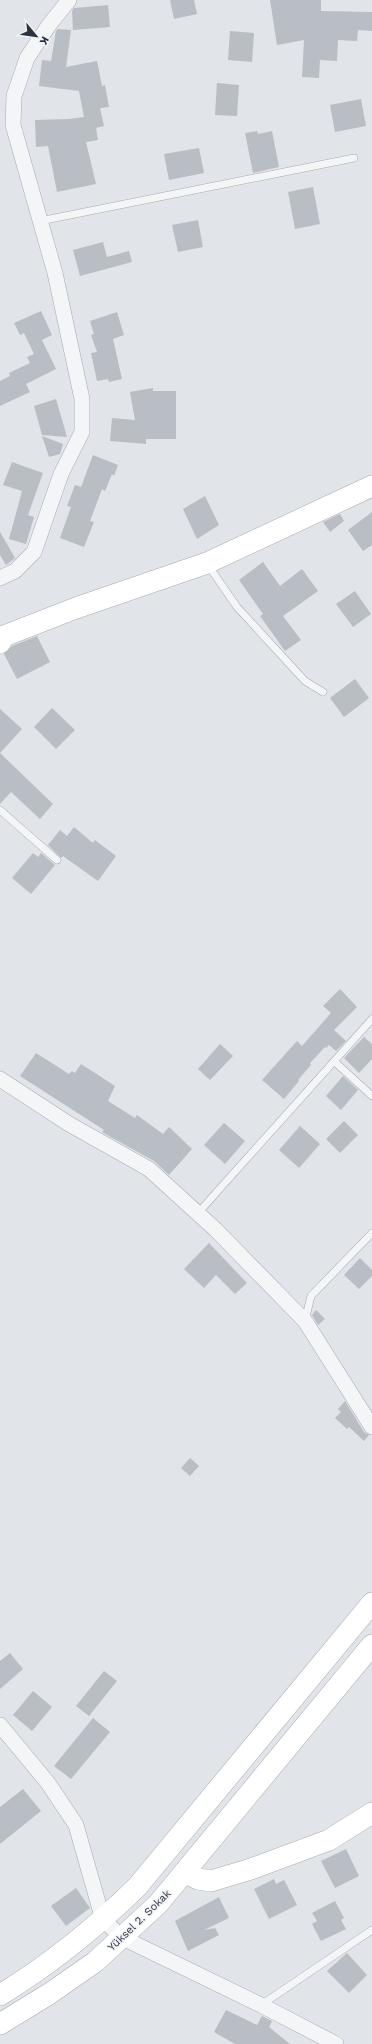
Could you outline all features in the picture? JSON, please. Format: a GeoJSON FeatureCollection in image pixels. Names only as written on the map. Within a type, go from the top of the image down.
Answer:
{"type":"FeatureCollection","features":[{"type":"Feature","properties":{"kind":"street"},"geometry":{"type":"LineString","coordinates":[[0,578],[15,571],[34,552],[61,474],[82,432],[82,399],[55,273],[14,125],[14,96],[27,58],[69,0]]}},
{"type":"Feature","properties":{"kind":"street"},"geometry":{"type":"LineString","coordinates":[[0,643],[4,636],[68,611],[207,563],[372,486]]}},
{"type":"Feature","properties":{"kind":"street"},"geometry":{"type":"LineString","coordinates":[[0,1079],[69,1124],[149,1169],[198,1213],[305,1321],[372,1427]]}},
{"type":"Feature","properties":{"kind":"street"},"geometry":{"type":"LineString","coordinates":[[0,1995],[38,1972],[103,1920],[137,1887],[372,1602]]}},
{"type":"Feature","properties":{"kind":"street","name":"Yüksel 2. Sokak"},"geometry":{"type":"LineString","coordinates":[[0,2024],[49,1994],[95,1962],[158,1904],[372,1645]]}},
{"type":"Feature","properties":{"kind":"street"},"geometry":{"type":"LineString","coordinates":[[0,1725],[48,1783],[76,1825],[103,1920],[122,1938],[261,2005],[326,2042]]}},
{"type":"Feature","properties":{"kind":"street"},"geometry":{"type":"LineString","coordinates":[[185,1872],[198,1879],[211,1881],[251,1869],[329,1840],[372,1813]]}},
{"type":"Feature","properties":{"kind":"lane"},"geometry":{"type":"LineString","coordinates":[[40,221],[354,158]]}},
{"type":"Feature","properties":{"kind":"lane"},"geometry":{"type":"LineString","coordinates":[[207,563],[236,606],[305,681],[323,692]]}},
{"type":"Feature","properties":{"kind":"lane"},"geometry":{"type":"LineString","coordinates":[[0,810],[57,860]]}},
{"type":"Feature","properties":{"kind":"lane"},"geometry":{"type":"LineString","coordinates":[[198,1213],[372,1019]]}},
{"type":"Feature","properties":{"kind":"lane"},"geometry":{"type":"LineString","coordinates":[[335,1062],[372,1096]]}},
{"type":"Feature","properties":{"kind":"lane"},"geometry":{"type":"LineString","coordinates":[[305,1321],[311,1296],[372,1233]]}},
{"type":"Feature","properties":{"kind":"lane"},"geometry":{"type":"LineString","coordinates":[[261,2005],[372,1930]]}},
{"type":"Feature","properties":{"kind":"building"},"geometry":{"type":"Polygon","coordinates":[[[170,0],[194,0],[197,14],[174,19],[170,0]]]}},
{"type":"Feature","properties":{"kind":"building"},"geometry":{"type":"Polygon","coordinates":[[[270,0],[321,0],[321,11],[372,12],[372,31],[358,30],[357,41],[338,40],[337,61],[320,60],[319,78],[302,77],[304,40],[277,45],[270,0]]]}},
{"type":"Feature","properties":{"kind":"building"},"geometry":{"type":"Polygon","coordinates":[[[108,5],[110,27],[73,30],[72,11],[74,8],[108,5]]]}},
{"type":"Feature","properties":{"kind":"building"},"geometry":{"type":"Polygon","coordinates":[[[58,29],[71,30],[66,67],[97,61],[102,86],[105,85],[109,107],[100,108],[104,126],[96,128],[98,140],[86,142],[96,184],[57,192],[48,146],[36,147],[35,120],[84,117],[79,91],[39,86],[42,60],[51,61],[56,31],[58,29]]]}},
{"type":"Feature","properties":{"kind":"building"},"geometry":{"type":"Polygon","coordinates":[[[230,31],[254,33],[252,62],[228,60],[230,31]]]}},
{"type":"Feature","properties":{"kind":"building"},"geometry":{"type":"Polygon","coordinates":[[[217,83],[239,85],[237,116],[215,115],[217,83]]]}},
{"type":"Feature","properties":{"kind":"building"},"geometry":{"type":"Polygon","coordinates":[[[361,99],[366,126],[335,132],[330,105],[361,99]]]}},
{"type":"Feature","properties":{"kind":"building"},"geometry":{"type":"Polygon","coordinates":[[[257,131],[258,134],[272,131],[279,167],[253,173],[245,133],[257,131]]]}},
{"type":"Feature","properties":{"kind":"building"},"geometry":{"type":"Polygon","coordinates":[[[199,148],[204,173],[169,180],[164,154],[199,148]]]}},
{"type":"Feature","properties":{"kind":"building"},"geometry":{"type":"Polygon","coordinates":[[[313,187],[320,224],[295,229],[288,192],[313,187]]]}},
{"type":"Feature","properties":{"kind":"building"},"geometry":{"type":"Polygon","coordinates":[[[198,220],[203,247],[178,252],[172,225],[198,220]]]}},
{"type":"Feature","properties":{"kind":"building"},"geometry":{"type":"Polygon","coordinates":[[[103,242],[107,257],[129,251],[132,262],[80,276],[73,250],[103,242]]]}},
{"type":"Feature","properties":{"kind":"building"},"geometry":{"type":"Polygon","coordinates":[[[41,311],[52,335],[42,340],[56,369],[26,384],[30,392],[0,406],[0,381],[10,376],[9,373],[30,363],[27,357],[34,354],[24,333],[20,335],[14,323],[41,311]]]}},
{"type":"Feature","properties":{"kind":"building"},"geometry":{"type":"Polygon","coordinates":[[[117,312],[124,335],[113,339],[122,379],[109,382],[108,379],[97,381],[91,353],[97,352],[91,335],[94,334],[90,321],[117,312]]]}},
{"type":"Feature","properties":{"kind":"building"},"geometry":{"type":"Polygon","coordinates":[[[153,388],[153,391],[176,391],[176,439],[146,439],[146,444],[110,441],[112,418],[135,420],[130,392],[153,388]]]}},
{"type":"Feature","properties":{"kind":"building"},"geometry":{"type":"Polygon","coordinates":[[[56,399],[67,437],[42,435],[34,406],[56,399]]]}},
{"type":"Feature","properties":{"kind":"building"},"geometry":{"type":"Polygon","coordinates":[[[42,436],[63,444],[60,454],[49,457],[42,436]]]}},
{"type":"Feature","properties":{"kind":"building"},"geometry":{"type":"Polygon","coordinates":[[[93,455],[118,465],[114,476],[112,474],[105,491],[102,489],[90,521],[94,522],[84,547],[60,538],[71,507],[67,506],[75,485],[81,487],[93,455]]]}},
{"type":"Feature","properties":{"kind":"building"},"geometry":{"type":"Polygon","coordinates":[[[12,462],[43,473],[28,515],[34,517],[26,544],[9,539],[22,491],[3,485],[12,462]]]}},
{"type":"Feature","properties":{"kind":"building"},"geometry":{"type":"Polygon","coordinates":[[[205,496],[219,525],[197,539],[183,509],[205,496]]]}},
{"type":"Feature","properties":{"kind":"building"},"geometry":{"type":"Polygon","coordinates":[[[372,512],[372,545],[363,551],[348,530],[372,512]]]}},
{"type":"Feature","properties":{"kind":"building"},"geometry":{"type":"Polygon","coordinates":[[[340,514],[344,521],[330,532],[323,522],[340,514]]]}},
{"type":"Feature","properties":{"kind":"building"},"geometry":{"type":"Polygon","coordinates":[[[0,532],[15,558],[6,565],[0,555],[0,532]]]}},
{"type":"Feature","properties":{"kind":"building"},"geometry":{"type":"Polygon","coordinates":[[[263,562],[280,586],[302,569],[318,591],[283,616],[301,640],[285,651],[260,616],[263,614],[239,580],[263,562]]]}},
{"type":"Feature","properties":{"kind":"building"},"geometry":{"type":"Polygon","coordinates":[[[355,591],[371,614],[353,627],[336,604],[355,591]]]}},
{"type":"Feature","properties":{"kind":"building"},"geometry":{"type":"Polygon","coordinates":[[[37,636],[50,662],[17,679],[4,654],[12,646],[37,636]]]}},
{"type":"Feature","properties":{"kind":"building"},"geometry":{"type":"Polygon","coordinates":[[[355,679],[369,698],[344,717],[330,698],[355,679]]]}},
{"type":"Feature","properties":{"kind":"building"},"geometry":{"type":"Polygon","coordinates":[[[52,708],[75,730],[56,749],[34,727],[52,708]]]}},
{"type":"Feature","properties":{"kind":"building"},"geometry":{"type":"Polygon","coordinates":[[[0,709],[22,729],[0,753],[0,709]]]}},
{"type":"Feature","properties":{"kind":"building"},"geometry":{"type":"Polygon","coordinates":[[[0,753],[53,804],[40,819],[11,792],[0,804],[0,753]]]}},
{"type":"Feature","properties":{"kind":"building"},"geometry":{"type":"Polygon","coordinates":[[[74,827],[93,843],[95,840],[116,856],[98,881],[63,856],[61,858],[48,845],[60,830],[67,836],[74,827]]]}},
{"type":"Feature","properties":{"kind":"building"},"geometry":{"type":"Polygon","coordinates":[[[33,853],[38,857],[41,853],[55,865],[31,894],[12,878],[33,853]]]}},
{"type":"Feature","properties":{"kind":"building"},"geometry":{"type":"Polygon","coordinates":[[[340,989],[357,1007],[334,1030],[346,1041],[336,1051],[329,1045],[326,1048],[325,1047],[310,1063],[311,1065],[284,1099],[262,1080],[297,1041],[302,1046],[331,1013],[323,1006],[340,989]]]}},
{"type":"Feature","properties":{"kind":"building"},"geometry":{"type":"Polygon","coordinates":[[[364,1037],[372,1044],[372,1059],[359,1073],[344,1058],[364,1037]]]}},
{"type":"Feature","properties":{"kind":"building"},"geometry":{"type":"Polygon","coordinates":[[[220,1044],[233,1056],[210,1080],[198,1069],[220,1044]]]}},
{"type":"Feature","properties":{"kind":"building"},"geometry":{"type":"Polygon","coordinates":[[[36,1053],[69,1074],[72,1071],[75,1073],[81,1064],[115,1086],[108,1101],[135,1118],[137,1115],[163,1134],[169,1127],[192,1149],[169,1175],[154,1161],[102,1132],[104,1130],[20,1076],[36,1053]]]}},
{"type":"Feature","properties":{"kind":"building"},"geometry":{"type":"Polygon","coordinates":[[[343,1076],[358,1090],[341,1110],[326,1096],[343,1076]]]}},
{"type":"Feature","properties":{"kind":"building"},"geometry":{"type":"Polygon","coordinates":[[[344,1121],[358,1135],[340,1153],[326,1139],[344,1121]]]}},
{"type":"Feature","properties":{"kind":"building"},"geometry":{"type":"Polygon","coordinates":[[[224,1123],[245,1141],[225,1164],[204,1145],[224,1123]]]}},
{"type":"Feature","properties":{"kind":"building"},"geometry":{"type":"Polygon","coordinates":[[[300,1126],[320,1144],[299,1168],[279,1150],[300,1126]]]}},
{"type":"Feature","properties":{"kind":"building"},"geometry":{"type":"Polygon","coordinates":[[[209,1243],[247,1283],[235,1294],[216,1275],[204,1288],[184,1269],[209,1243]]]}},
{"type":"Feature","properties":{"kind":"building"},"geometry":{"type":"Polygon","coordinates":[[[360,1258],[372,1270],[372,1276],[359,1289],[344,1275],[360,1258]]]}},
{"type":"Feature","properties":{"kind":"building"},"geometry":{"type":"Polygon","coordinates":[[[316,1310],[325,1319],[318,1325],[312,1315],[316,1310]]]}},
{"type":"Feature","properties":{"kind":"building"},"geometry":{"type":"Polygon","coordinates":[[[345,1401],[364,1432],[369,1435],[364,1441],[349,1427],[347,1429],[335,1418],[341,1412],[338,1409],[345,1401]]]}},
{"type":"Feature","properties":{"kind":"building"},"geometry":{"type":"Polygon","coordinates":[[[190,1458],[199,1466],[190,1476],[181,1468],[190,1458]]]}},
{"type":"Feature","properties":{"kind":"building"},"geometry":{"type":"Polygon","coordinates":[[[10,1653],[23,1669],[0,1689],[0,1661],[10,1653]]]}},
{"type":"Feature","properties":{"kind":"building"},"geometry":{"type":"Polygon","coordinates":[[[104,1671],[117,1681],[89,1716],[76,1706],[104,1671]]]}},
{"type":"Feature","properties":{"kind":"building"},"geometry":{"type":"Polygon","coordinates":[[[33,1691],[52,1707],[32,1731],[13,1715],[33,1691]]]}},
{"type":"Feature","properties":{"kind":"building"},"geometry":{"type":"Polygon","coordinates":[[[93,1718],[110,1732],[71,1779],[54,1766],[93,1718]]]}},
{"type":"Feature","properties":{"kind":"building"},"geometry":{"type":"Polygon","coordinates":[[[23,1789],[41,1811],[0,1844],[0,1807],[23,1789]]]}},
{"type":"Feature","properties":{"kind":"building"},"geometry":{"type":"Polygon","coordinates":[[[346,1849],[359,1876],[335,1888],[321,1861],[346,1849]]]}},
{"type":"Feature","properties":{"kind":"building"},"geometry":{"type":"Polygon","coordinates":[[[274,1879],[276,1884],[284,1880],[297,1905],[269,1919],[254,1889],[274,1879]]]}},
{"type":"Feature","properties":{"kind":"building"},"geometry":{"type":"Polygon","coordinates":[[[76,1888],[90,1908],[66,1926],[51,1906],[76,1888]]]}},
{"type":"Feature","properties":{"kind":"building"},"geometry":{"type":"Polygon","coordinates":[[[219,1897],[229,1918],[204,1930],[215,1928],[219,1935],[188,1951],[175,1921],[219,1897]]]}},
{"type":"Feature","properties":{"kind":"building"},"geometry":{"type":"Polygon","coordinates":[[[335,1901],[344,1918],[341,1920],[346,1929],[321,1941],[312,1924],[317,1921],[312,1913],[335,1901]]]}},
{"type":"Feature","properties":{"kind":"building"},"geometry":{"type":"Polygon","coordinates":[[[347,1953],[367,1975],[349,1993],[327,1971],[347,1953]]]}},
{"type":"Feature","properties":{"kind":"building"},"geometry":{"type":"Polygon","coordinates":[[[226,2010],[257,2025],[262,2016],[272,2021],[269,2027],[290,2044],[235,2044],[214,2032],[226,2010]]]}}]}
